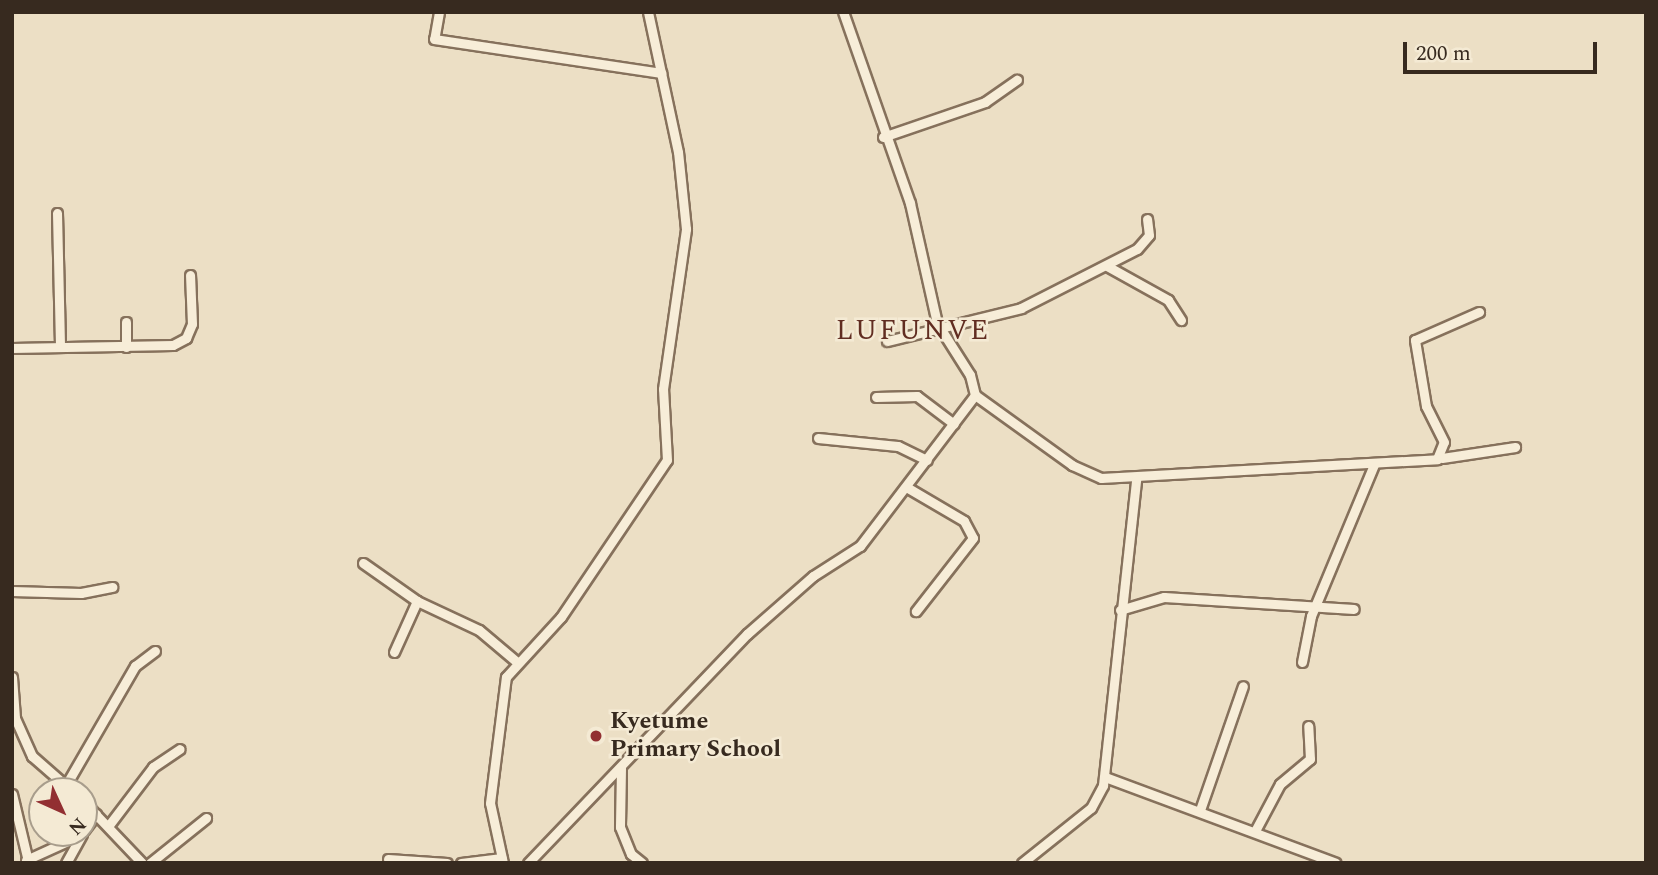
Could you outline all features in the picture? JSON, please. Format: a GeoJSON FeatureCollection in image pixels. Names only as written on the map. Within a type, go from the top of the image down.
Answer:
{"type":"FeatureCollection","features":[{"type":"Feature","properties":{"kind":"street"},"geometry":{"type":"LineString","coordinates":[[439,12],[434,39],[662,73]]}},
{"type":"Feature","properties":{"kind":"street"},"geometry":{"type":"LineString","coordinates":[[461,863],[502,860],[490,803],[491,777],[501,698],[517,662],[561,617],[667,460],[663,389],[686,229],[662,73],[648,12]]}},
{"type":"Feature","properties":{"kind":"street"},"geometry":{"type":"LineString","coordinates":[[843,12],[883,136],[910,203],[941,329],[970,375],[975,395],[1072,465],[1101,478],[1136,479],[1222,469],[1374,465],[1516,447]]}},
{"type":"Feature","properties":{"kind":"street"},"geometry":{"type":"LineString","coordinates":[[883,136],[985,102],[1017,80]]}},
{"type":"Feature","properties":{"kind":"street"},"geometry":{"type":"LineString","coordinates":[[57,213],[60,346]]}},
{"type":"Feature","properties":{"kind":"street"},"geometry":{"type":"LineString","coordinates":[[887,341],[1021,308],[1107,265],[1146,242],[1147,219]]}},
{"type":"Feature","properties":{"kind":"street"},"geometry":{"type":"LineString","coordinates":[[1107,265],[1168,300],[1181,320]]}},
{"type":"Feature","properties":{"kind":"street"},"geometry":{"type":"LineString","coordinates":[[12,348],[173,345],[186,338],[192,324],[190,275]]}},
{"type":"Feature","properties":{"kind":"street"},"geometry":{"type":"LineString","coordinates":[[1442,458],[1444,442],[1426,406],[1415,340],[1479,312]]}},
{"type":"Feature","properties":{"kind":"street"},"geometry":{"type":"LineString","coordinates":[[125,322],[126,347]]}},
{"type":"Feature","properties":{"kind":"street"},"geometry":{"type":"LineString","coordinates":[[528,863],[747,634],[813,576],[860,546],[908,488],[975,395]]}},
{"type":"Feature","properties":{"kind":"street"},"geometry":{"type":"LineString","coordinates":[[876,397],[917,396],[954,424]]}},
{"type":"Feature","properties":{"kind":"street"},"geometry":{"type":"LineString","coordinates":[[818,438],[898,446],[927,460]]}},
{"type":"Feature","properties":{"kind":"street"},"geometry":{"type":"LineString","coordinates":[[1302,662],[1317,603],[1374,465]]}},
{"type":"Feature","properties":{"kind":"street"},"geometry":{"type":"LineString","coordinates":[[1023,863],[1091,808],[1105,777],[1120,610],[1136,479]]}},
{"type":"Feature","properties":{"kind":"street"},"geometry":{"type":"LineString","coordinates":[[908,488],[964,521],[973,538],[916,611]]}},
{"type":"Feature","properties":{"kind":"street"},"geometry":{"type":"LineString","coordinates":[[363,563],[417,601],[479,630],[517,662]]}},
{"type":"Feature","properties":{"kind":"street"},"geometry":{"type":"LineString","coordinates":[[12,591],[81,593],[112,587]]}},
{"type":"Feature","properties":{"kind":"street"},"geometry":{"type":"LineString","coordinates":[[1120,610],[1164,597],[1317,603],[1354,609]]}},
{"type":"Feature","properties":{"kind":"street"},"geometry":{"type":"LineString","coordinates":[[394,652],[417,601]]}},
{"type":"Feature","properties":{"kind":"street"},"geometry":{"type":"LineString","coordinates":[[75,777],[135,666],[155,651]]}},
{"type":"Feature","properties":{"kind":"street"},"geometry":{"type":"LineString","coordinates":[[12,677],[13,718],[32,756],[56,777]]}},
{"type":"Feature","properties":{"kind":"street"},"geometry":{"type":"LineString","coordinates":[[1200,810],[1242,686]]}},
{"type":"Feature","properties":{"kind":"street"},"geometry":{"type":"LineString","coordinates":[[1255,831],[1280,784],[1310,760],[1308,726]]}},
{"type":"Feature","properties":{"kind":"street"},"geometry":{"type":"LineString","coordinates":[[109,825],[153,767],[180,749]]}},
{"type":"Feature","properties":{"kind":"street"},"geometry":{"type":"LineString","coordinates":[[621,768],[620,827],[631,854],[642,863]]}},
{"type":"Feature","properties":{"kind":"street"},"geometry":{"type":"LineString","coordinates":[[1105,777],[1200,810],[1336,863]]}},
{"type":"Feature","properties":{"kind":"street"},"geometry":{"type":"LineString","coordinates":[[12,794],[26,860],[53,847]]}},
{"type":"Feature","properties":{"kind":"street"},"geometry":{"type":"LineString","coordinates":[[98,816],[142,863]]}},
{"type":"Feature","properties":{"kind":"street"},"geometry":{"type":"LineString","coordinates":[[150,863],[206,818]]}},
{"type":"Feature","properties":{"kind":"street"},"geometry":{"type":"LineString","coordinates":[[66,863],[75,847]]}},
{"type":"Feature","properties":{"kind":"street"},"geometry":{"type":"LineString","coordinates":[[388,859],[447,863]]}},
{"type":"Feature","properties":{"kind":"place","name":"Kyetume Primary School"},"geometry":{"type":"Point","coordinates":[596,736]}},
{"type":"Feature","properties":{"kind":"district","name":"LUFUNVE"},"geometry":{"type":"Point","coordinates":[913,331]}}]}
